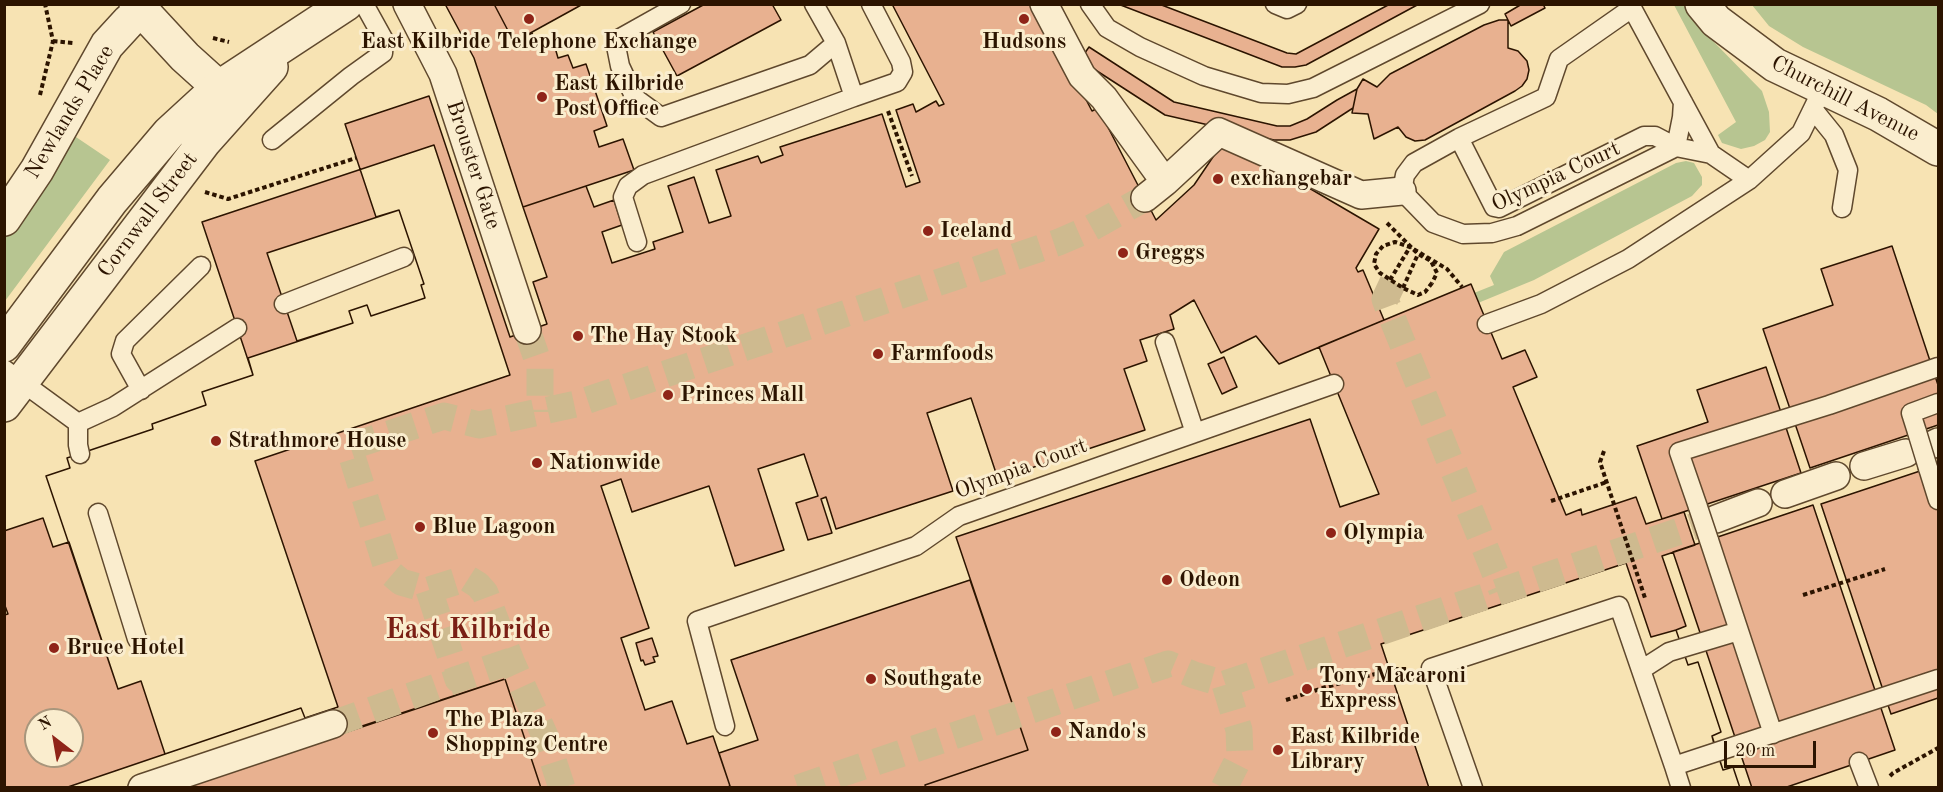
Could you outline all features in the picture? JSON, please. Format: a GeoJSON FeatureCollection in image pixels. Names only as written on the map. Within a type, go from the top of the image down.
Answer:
{"type":"FeatureCollection","features":[{"type":"Feature","properties":{"kind":"street","name":"Cornwall Street"},"geometry":{"type":"LineString","coordinates":[[4,345],[150,153],[227,96],[302,33],[346,4]]}},
{"type":"Feature","properties":{"kind":"street","name":"Brouster Gate"},"geometry":{"type":"LineString","coordinates":[[407,4],[443,74],[527,330]]}},
{"type":"Feature","properties":{"kind":"street"},"geometry":{"type":"LineString","coordinates":[[1044,4],[1082,76],[1104,98],[1155,190],[1219,132],[1361,195],[1402,191]]}},
{"type":"Feature","properties":{"kind":"street","name":"Churchill Avenue"},"geometry":{"type":"LineString","coordinates":[[1702,4],[1716,21],[1818,98],[1878,114],[1938,148]]}},
{"type":"Feature","properties":{"kind":"street","name":"Churchill Avenue"},"geometry":{"type":"LineString","coordinates":[[1733,4],[1753,50]]}},
{"type":"Feature","properties":{"kind":"street"},"geometry":{"type":"LineString","coordinates":[[139,7],[227,96]]}},
{"type":"Feature","properties":{"kind":"street","name":"Newlands Place"},"geometry":{"type":"LineString","coordinates":[[4,219],[37,170],[107,45],[139,7]]}},
{"type":"Feature","properties":{"kind":"street","name":"Cornwall Street"},"geometry":{"type":"LineString","coordinates":[[10,385],[173,181],[227,96]]}},
{"type":"Feature","properties":{"kind":"street"},"geometry":{"type":"LineString","coordinates":[[1864,466],[1925,448]]}},
{"type":"Feature","properties":{"kind":"street"},"geometry":{"type":"LineString","coordinates":[[1785,494],[1836,476]]}},
{"type":"Feature","properties":{"kind":"street"},"geometry":{"type":"LineString","coordinates":[[1707,522],[1758,504]]}},
{"type":"Feature","properties":{"kind":"street"},"geometry":{"type":"LineString","coordinates":[[142,788],[333,724]]}},
{"type":"Feature","properties":{"kind":"lane"},"geometry":{"type":"LineString","coordinates":[[272,140],[383,53],[384,40],[364,4]]}},
{"type":"Feature","properties":{"kind":"lane"},"geometry":{"type":"LineString","coordinates":[[681,4],[615,41],[620,66],[635,98],[661,117],[810,64],[836,43]]}},
{"type":"Feature","properties":{"kind":"lane"},"geometry":{"type":"LineString","coordinates":[[814,4],[836,43],[854,97]]}},
{"type":"Feature","properties":{"kind":"lane"},"geometry":{"type":"LineString","coordinates":[[637,242],[623,197],[628,186],[643,175],[897,82],[903,72],[902,62],[871,4]]}},
{"type":"Feature","properties":{"kind":"lane"},"geometry":{"type":"LineString","coordinates":[[1090,4],[1107,28],[1151,52],[1204,76],[1261,93],[1288,94],[1313,88],[1480,4]]}},
{"type":"Feature","properties":{"kind":"lane"},"geometry":{"type":"LineString","coordinates":[[1275,4],[1287,9],[1298,4]]}},
{"type":"Feature","properties":{"kind":"lane"},"geometry":{"type":"LineString","coordinates":[[1402,191],[1405,175],[1414,163],[1459,138],[1546,98],[1558,59],[1632,8],[1710,154]]}},
{"type":"Feature","properties":{"kind":"lane"},"geometry":{"type":"LineString","coordinates":[[1487,324],[1541,304],[1628,259],[1749,180],[1801,133],[1818,98]]}},
{"type":"Feature","properties":{"kind":"lane"},"geometry":{"type":"LineString","coordinates":[[1818,98],[1848,170],[1842,208]]}},
{"type":"Feature","properties":{"kind":"lane"},"geometry":{"type":"LineString","coordinates":[[1676,147],[1683,117],[1683,102]]}},
{"type":"Feature","properties":{"kind":"lane"},"geometry":{"type":"LineString","coordinates":[[1459,138],[1494,207],[1498,208],[1644,136],[1655,136],[1676,147],[1710,154],[1749,180]]}},
{"type":"Feature","properties":{"kind":"lane","name":"Olympia Court"},"geometry":{"type":"LineString","coordinates":[[1402,191],[1433,223],[1463,234],[1492,233],[1518,226],[1676,147]]}},
{"type":"Feature","properties":{"kind":"lane"},"geometry":{"type":"LineString","coordinates":[[285,304],[404,257]]}},
{"type":"Feature","properties":{"kind":"lane"},"geometry":{"type":"LineString","coordinates":[[141,390],[121,354],[125,341],[201,266]]}},
{"type":"Feature","properties":{"kind":"lane"},"geometry":{"type":"LineString","coordinates":[[78,423],[113,407],[237,328]]}},
{"type":"Feature","properties":{"kind":"lane"},"geometry":{"type":"LineString","coordinates":[[1165,342],[1196,433]]}},
{"type":"Feature","properties":{"kind":"lane"},"geometry":{"type":"LineString","coordinates":[[1773,734],[1739,631],[1707,522],[1679,452],[1936,368]]}},
{"type":"Feature","properties":{"kind":"lane","name":"Olympia Court"},"geometry":{"type":"LineString","coordinates":[[725,726],[697,621],[916,546],[959,516],[1334,384]]}},
{"type":"Feature","properties":{"kind":"lane"},"geometry":{"type":"LineString","coordinates":[[10,385],[78,423]]}},
{"type":"Feature","properties":{"kind":"lane"},"geometry":{"type":"LineString","coordinates":[[1938,403],[1911,413],[1925,448],[1938,500]]}},
{"type":"Feature","properties":{"kind":"lane"},"geometry":{"type":"LineString","coordinates":[[78,423],[78,445],[81,454]]}},
{"type":"Feature","properties":{"kind":"lane"},"geometry":{"type":"LineString","coordinates":[[99,513],[136,639]]}},
{"type":"Feature","properties":{"kind":"lane"},"geometry":{"type":"LineString","coordinates":[[1473,788],[1431,668],[1619,606],[1681,788]]}},
{"type":"Feature","properties":{"kind":"lane"},"geometry":{"type":"LineString","coordinates":[[1641,670],[1669,652],[1739,631]]}},
{"type":"Feature","properties":{"kind":"lane"},"geometry":{"type":"LineString","coordinates":[[1674,766],[1938,679]]}},
{"type":"Feature","properties":{"kind":"lane"},"geometry":{"type":"LineString","coordinates":[[1859,762],[1869,788]]}},
{"type":"Feature","properties":{"kind":"path"},"geometry":{"type":"LineString","coordinates":[[38,105],[53,41],[45,4]]}},
{"type":"Feature","properties":{"kind":"path"},"geometry":{"type":"LineString","coordinates":[[879,88],[912,176]]}},
{"type":"Feature","properties":{"kind":"path"},"geometry":{"type":"LineString","coordinates":[[173,181],[228,199],[356,158]]}},
{"type":"Feature","properties":{"kind":"path"},"geometry":{"type":"LineString","coordinates":[[1361,195],[1410,246],[1418,254],[1431,261],[1437,273],[1425,292],[1418,295],[1380,273],[1374,264],[1377,254],[1383,246],[1395,242],[1410,246],[1447,269],[1462,287]]}},
{"type":"Feature","properties":{"kind":"path"},"geometry":{"type":"LineString","coordinates":[[1390,280],[1410,246]]}},
{"type":"Feature","properties":{"kind":"path"},"geometry":{"type":"LineString","coordinates":[[1403,288],[1418,254]]}},
{"type":"Feature","properties":{"kind":"path"},"geometry":{"type":"LineString","coordinates":[[1604,450],[1600,462],[1645,600]]}},
{"type":"Feature","properties":{"kind":"path"},"geometry":{"type":"LineString","coordinates":[[1551,501],[1606,482]]}},
{"type":"Feature","properties":{"kind":"path"},"geometry":{"type":"LineString","coordinates":[[1803,595],[1885,569]]}},
{"type":"Feature","properties":{"kind":"path"},"geometry":{"type":"LineString","coordinates":[[1286,700],[1394,669],[1431,668]]}},
{"type":"Feature","properties":{"kind":"path"},"geometry":{"type":"LineString","coordinates":[[1887,780],[1893,773],[1938,748]]}},
{"type":"Feature","properties":{"kind":"green space"},"geometry":{"type":"Polygon","coordinates":[[[1674,5],[1684,5],[1711,39],[1762,91],[1769,112],[1770,132],[1765,140],[1741,149],[1722,143],[1718,135],[1736,122],[1674,5]]]}},
{"type":"Feature","properties":{"kind":"green space"},"geometry":{"type":"Polygon","coordinates":[[[1752,5],[1938,5],[1938,114],[1926,105],[1803,47],[1769,26],[1752,5]]]}},
{"type":"Feature","properties":{"kind":"green space"},"geometry":{"type":"Polygon","coordinates":[[[73,135],[110,160],[5,301],[5,236],[73,135]]]}},
{"type":"Feature","properties":{"kind":"green space"},"geometry":{"type":"Polygon","coordinates":[[[1686,161],[1694,163],[1702,177],[1702,185],[1692,196],[1534,280],[1478,303],[1474,293],[1494,285],[1490,276],[1504,252],[1676,163],[1686,161]]]}},
{"type":"Feature","properties":{"kind":"building","name":"East Kilbride Post Office"},"geometry":{"type":"Polygon","coordinates":[[[445,4],[494,4],[514,42],[532,33],[539,49],[554,44],[558,58],[568,55],[573,68],[586,64],[607,126],[594,131],[599,147],[623,139],[634,170],[523,207],[474,58],[445,4]]]}},
{"type":"Feature","properties":{"kind":"building","name":"East Kilbride Telephone Exchange"},"geometry":{"type":"Polygon","coordinates":[[[494,4],[583,4],[514,42],[494,4]]]}},
{"type":"Feature","properties":{"kind":"building"},"geometry":{"type":"Polygon","coordinates":[[[705,4],[772,4],[781,20],[677,76],[653,32],[705,4]]]}},
{"type":"Feature","properties":{"kind":"building","name":"Princes Mall"},"geometry":{"type":"Polygon","coordinates":[[[892,4],[1036,4],[1092,111],[1098,108],[1156,220],[1194,185],[1215,154],[1222,137],[1379,229],[1356,268],[1358,272],[1363,270],[1384,320],[1279,364],[1256,336],[1221,353],[1194,300],[1170,315],[1174,329],[1140,340],[1147,361],[1124,369],[1145,430],[998,479],[971,398],[927,413],[953,491],[836,529],[826,497],[821,499],[832,533],[808,540],[796,503],[818,496],[804,454],[758,469],[784,550],[735,566],[709,486],[632,512],[621,479],[601,486],[649,628],[621,638],[645,710],[672,701],[687,744],[713,736],[730,786],[725,788],[541,788],[505,679],[338,735],[330,710],[305,718],[301,708],[165,754],[141,681],[118,689],[46,476],[70,468],[67,458],[153,429],[152,424],[206,405],[202,392],[253,375],[248,358],[353,323],[349,311],[367,305],[371,316],[425,298],[421,285],[424,284],[399,210],[376,217],[345,124],[429,96],[510,337],[547,324],[533,282],[547,277],[523,207],[586,186],[594,207],[614,200],[622,225],[602,232],[612,263],[655,249],[653,242],[683,232],[668,186],[694,177],[709,223],[731,216],[716,170],[758,156],[761,163],[783,155],[780,147],[882,114],[906,187],[920,182],[896,110],[913,104],[916,112],[936,101],[939,106],[944,104],[892,4]]]}},
{"type":"Feature","properties":{"kind":"building"},"geometry":{"type":"Polygon","coordinates":[[[1118,4],[1159,4],[1287,53],[1296,54],[1390,4],[1419,4],[1306,65],[1282,67],[1118,4]]]}},
{"type":"Feature","properties":{"kind":"building"},"geometry":{"type":"Polygon","coordinates":[[[1522,4],[1543,4],[1545,8],[1511,26],[1505,14],[1522,4]]]}},
{"type":"Feature","properties":{"kind":"building"},"geometry":{"type":"Polygon","coordinates":[[[1499,20],[1508,20],[1508,48],[1518,51],[1527,61],[1529,70],[1527,79],[1515,91],[1425,140],[1415,141],[1406,137],[1398,127],[1374,139],[1368,114],[1352,113],[1357,89],[1363,79],[1377,87],[1390,74],[1484,25],[1499,20]]]}},
{"type":"Feature","properties":{"kind":"building"},"geometry":{"type":"Polygon","coordinates":[[[1089,47],[1174,102],[1277,126],[1290,126],[1307,119],[1357,89],[1353,108],[1316,132],[1290,140],[1274,140],[1165,115],[1080,60],[1089,47]]]}},
{"type":"Feature","properties":{"kind":"building","name":"Strathmore House"},"geometry":{"type":"Polygon","coordinates":[[[434,145],[510,375],[255,461],[338,707],[305,718],[301,708],[165,754],[141,681],[118,689],[46,476],[70,468],[67,458],[153,429],[152,424],[206,405],[202,392],[253,375],[202,222],[434,145]],[[399,210],[267,253],[297,341],[353,323],[349,311],[367,305],[371,316],[425,298],[421,285],[424,284],[399,210]]]}},
{"type":"Feature","properties":{"kind":"building"},"geometry":{"type":"Polygon","coordinates":[[[1892,246],[1938,385],[1938,425],[1810,468],[1763,329],[1833,305],[1821,269],[1892,246]]]}},
{"type":"Feature","properties":{"kind":"building","name":"Olympia"},"geometry":{"type":"Polygon","coordinates":[[[1471,284],[1502,359],[1525,350],[1537,377],[1513,387],[1566,515],[1581,509],[1582,515],[1636,497],[1646,524],[1684,512],[1695,545],[1662,556],[1686,626],[1676,630],[1688,665],[1698,662],[1721,732],[1712,736],[1723,770],[1733,767],[1740,788],[926,788],[925,785],[1028,750],[956,537],[1310,419],[1340,507],[1379,494],[1319,347],[1471,284]]]}},
{"type":"Feature","properties":{"kind":"building"},"geometry":{"type":"Polygon","coordinates":[[[1224,357],[1237,387],[1222,394],[1208,364],[1224,357]]]}},
{"type":"Feature","properties":{"kind":"building"},"geometry":{"type":"Polygon","coordinates":[[[1766,367],[1801,473],[1662,519],[1637,446],[1708,422],[1697,390],[1766,367]]]}},
{"type":"Feature","properties":{"kind":"building"},"geometry":{"type":"Polygon","coordinates":[[[1938,465],[1938,698],[1891,714],[1821,504],[1938,465]]]}},
{"type":"Feature","properties":{"kind":"building"},"geometry":{"type":"Polygon","coordinates":[[[1813,505],[1895,750],[1784,788],[1752,788],[1673,552],[1813,505]]]}},
{"type":"Feature","properties":{"kind":"building","name":"Bruce Hotel"},"geometry":{"type":"Polygon","coordinates":[[[43,518],[53,547],[69,542],[118,689],[141,681],[165,754],[65,788],[4,788],[4,615],[8,614],[4,603],[4,531],[43,518]]]}},
{"type":"Feature","properties":{"kind":"building"},"geometry":{"type":"Polygon","coordinates":[[[1626,563],[1651,637],[1676,630],[1688,665],[1698,662],[1721,732],[1712,736],[1714,744],[1723,770],[1733,767],[1740,788],[1429,788],[1381,644],[1626,563]]]}},
{"type":"Feature","properties":{"kind":"building","name":"Southgate"},"geometry":{"type":"Polygon","coordinates":[[[970,580],[1028,750],[925,785],[926,788],[725,788],[730,786],[719,753],[758,740],[731,660],[970,580]]]}},
{"type":"Feature","properties":{"kind":"building"},"geometry":{"type":"Polygon","coordinates":[[[652,638],[658,656],[653,657],[655,662],[645,665],[643,660],[641,661],[636,643],[652,638]]]}},
{"type":"Feature","properties":{"kind":"building","name":"The Plaza Shopping Centre"},"geometry":{"type":"Polygon","coordinates":[[[505,679],[541,788],[181,788],[347,731],[505,679]]]}},
{"type":"Feature","properties":{"kind":"tunnel"},"geometry":{"type":"LineString","coordinates":[[562,788],[545,736],[511,661],[485,593],[467,578],[429,590],[401,582],[388,571],[349,447],[444,416],[479,425],[576,404],[1059,242],[1091,228],[1145,198]]}},
{"type":"Feature","properties":{"kind":"tunnel"},"geometry":{"type":"LineString","coordinates":[[1393,282],[1385,299],[1502,590]]}},
{"type":"Feature","properties":{"kind":"tunnel"},"geometry":{"type":"LineString","coordinates":[[527,330],[540,367],[540,412]]}},
{"type":"Feature","properties":{"kind":"tunnel"},"geometry":{"type":"LineString","coordinates":[[798,788],[1168,664],[1225,684],[1716,519]]}},
{"type":"Feature","properties":{"kind":"tunnel"},"geometry":{"type":"LineString","coordinates":[[429,590],[458,679],[511,661]]}},
{"type":"Feature","properties":{"kind":"tunnel"},"geometry":{"type":"LineString","coordinates":[[333,724],[458,679]]}},
{"type":"Feature","properties":{"kind":"tunnel"},"geometry":{"type":"LineString","coordinates":[[1224,788],[1240,756],[1239,730],[1225,684]]}},
{"type":"Feature","properties":{"kind":"place","name":"East Kilbride Telephone Exchange"},"geometry":{"type":"Point","coordinates":[529,19]}},
{"type":"Feature","properties":{"kind":"place","name":"Hudsons"},"geometry":{"type":"Point","coordinates":[1024,19]}},
{"type":"Feature","properties":{"kind":"place","name":"East Kilbride Post Office"},"geometry":{"type":"Point","coordinates":[542,97]}},
{"type":"Feature","properties":{"kind":"place","name":"exchangebar"},"geometry":{"type":"Point","coordinates":[1218,179]}},
{"type":"Feature","properties":{"kind":"place","name":"Iceland"},"geometry":{"type":"Point","coordinates":[928,231]}},
{"type":"Feature","properties":{"kind":"place","name":"Greggs"},"geometry":{"type":"Point","coordinates":[1123,253]}},
{"type":"Feature","properties":{"kind":"place","name":"The Hay Stook"},"geometry":{"type":"Point","coordinates":[578,336]}},
{"type":"Feature","properties":{"kind":"place","name":"Farmfoods"},"geometry":{"type":"Point","coordinates":[878,354]}},
{"type":"Feature","properties":{"kind":"place","name":"Princes Mall"},"geometry":{"type":"Point","coordinates":[668,395]}},
{"type":"Feature","properties":{"kind":"place","name":"Strathmore House"},"geometry":{"type":"Point","coordinates":[216,441]}},
{"type":"Feature","properties":{"kind":"place","name":"Nationwide"},"geometry":{"type":"Point","coordinates":[537,463]}},
{"type":"Feature","properties":{"kind":"place","name":"Blue Lagoon"},"geometry":{"type":"Point","coordinates":[420,527]}},
{"type":"Feature","properties":{"kind":"place","name":"Olympia"},"geometry":{"type":"Point","coordinates":[1331,533]}},
{"type":"Feature","properties":{"kind":"place","name":"Odeon"},"geometry":{"type":"Point","coordinates":[1167,580]}},
{"type":"Feature","properties":{"kind":"place","name":"Bruce Hotel"},"geometry":{"type":"Point","coordinates":[54,648]}},
{"type":"Feature","properties":{"kind":"place","name":"Southgate"},"geometry":{"type":"Point","coordinates":[871,679]}},
{"type":"Feature","properties":{"kind":"place","name":"Tony Macaroni Express"},"geometry":{"type":"Point","coordinates":[1307,689]}},
{"type":"Feature","properties":{"kind":"place","name":"Nando's"},"geometry":{"type":"Point","coordinates":[1056,732]}},
{"type":"Feature","properties":{"kind":"place","name":"The Plaza Shopping Centre"},"geometry":{"type":"Point","coordinates":[433,733]}},
{"type":"Feature","properties":{"kind":"place","name":"East Kilbride Library"},"geometry":{"type":"Point","coordinates":[1278,750]}},
{"type":"Feature","properties":{"kind":"district","name":"East Kilbride"},"geometry":{"type":"Point","coordinates":[468,631]}}]}
